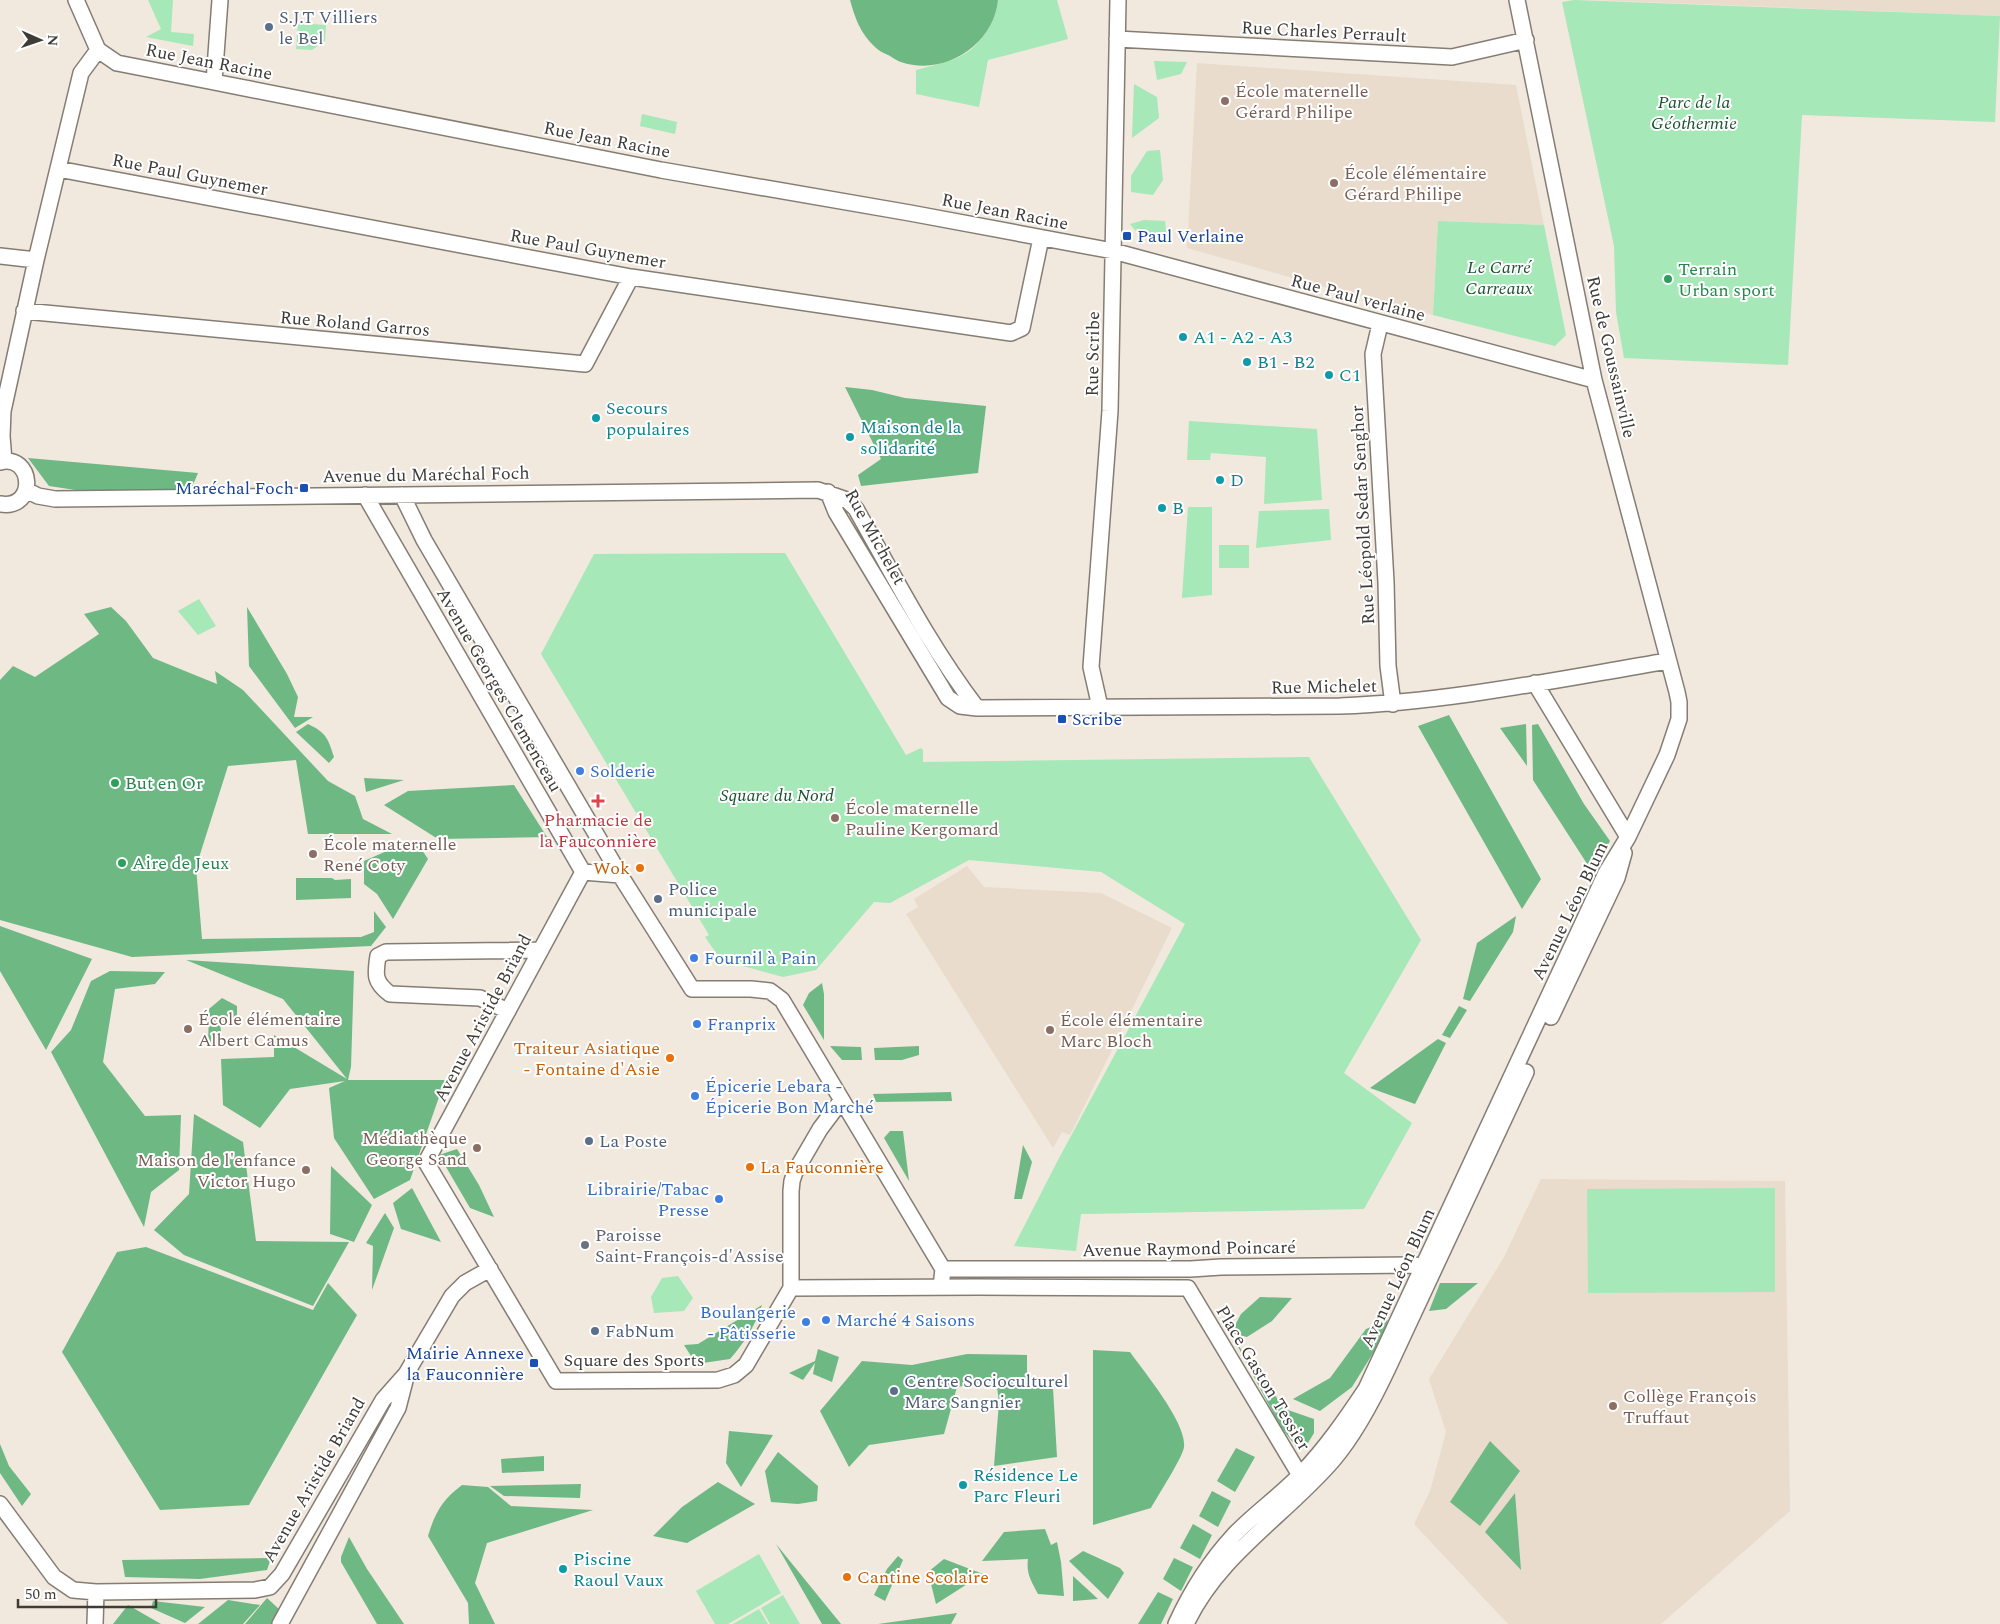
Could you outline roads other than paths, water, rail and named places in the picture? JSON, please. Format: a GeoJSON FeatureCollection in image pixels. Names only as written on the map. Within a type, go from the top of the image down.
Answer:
{"type":"FeatureCollection","features":[{"type":"Feature","properties":{"kind":"street"},"geometry":{"type":"LineString","coordinates":[[2,509],[22,498],[28,482],[26,473],[20,466],[13,462],[2,461],[3,411],[24,311],[81,73],[98,50],[76,0]]}},
{"type":"Feature","properties":{"kind":"street"},"geometry":{"type":"LineString","coordinates":[[214,82],[220,0]]}},
{"type":"Feature","properties":{"kind":"street","name":"Rue Scribe"},"geometry":{"type":"LineString","coordinates":[[1100,707],[1091,667],[1110,411],[1118,0]]}},
{"type":"Feature","properties":{"kind":"street","name":"Rue de Goussainville"},"geometry":{"type":"LineString","coordinates":[[1517,0],[1594,380],[1679,702],[1679,719]]}},
{"type":"Feature","properties":{"kind":"street","name":"Rue Charles Perrault"},"geometry":{"type":"LineString","coordinates":[[1117,39],[1452,57],[1526,40]]}},
{"type":"Feature","properties":{"kind":"street","name":"Rue Jean Racine"},"geometry":{"type":"LineString","coordinates":[[98,50],[117,63],[661,170],[910,213],[1113,251]]}},
{"type":"Feature","properties":{"kind":"street","name":"Rue Paul Guynemer"},"geometry":{"type":"LineString","coordinates":[[58,169],[631,277],[1011,333],[1022,328],[1041,238]]}},
{"type":"Feature","properties":{"kind":"street","name":"Rue Paul verlaine"},"geometry":{"type":"LineString","coordinates":[[1113,251],[1594,380]]}},
{"type":"Feature","properties":{"kind":"street"},"geometry":{"type":"LineString","coordinates":[[0,256],[36,260]]}},
{"type":"Feature","properties":{"kind":"street","name":"Rue Roland Garros"},"geometry":{"type":"LineString","coordinates":[[24,311],[585,364],[631,277]]}},
{"type":"Feature","properties":{"kind":"street","name":"Rue Léopold Sedar Senghor"},"geometry":{"type":"LineString","coordinates":[[1380,324],[1373,354],[1386,582],[1388,666],[1393,704]]}},
{"type":"Feature","properties":{"kind":"street","name":"Avenue du Maréchal Foch"},"geometry":{"type":"LineString","coordinates":[[26,490],[38,496],[55,500],[802,489],[828,492]]}},
{"type":"Feature","properties":{"kind":"street","name":"Rue Michelet"},"geometry":{"type":"LineString","coordinates":[[828,492],[836,512],[948,698],[960,706],[977,708],[1393,704],[1535,684],[1668,661]]}},
{"type":"Feature","properties":{"kind":"street","name":"Avenue Georges Clemenceau"},"geometry":{"type":"LineString","coordinates":[[402,494],[424,540],[620,875],[692,989],[751,989],[770,991],[782,1000],[841,1101]]}},
{"type":"Feature","properties":{"kind":"street","name":"Avenue Georges Clemenceau"},"geometry":{"type":"LineString","coordinates":[[365,495],[583,872]]}},
{"type":"Feature","properties":{"kind":"street"},"geometry":{"type":"LineString","coordinates":[[1535,684],[1628,837]]}},
{"type":"Feature","properties":{"kind":"street","name":"Avenue Léon Blum"},"geometry":{"type":"LineString","coordinates":[[1176,1624],[1199,1580],[1233,1536],[1334,1459],[1373,1400],[1429,1268],[1617,878],[1628,837],[1666,755],[1679,719]]}},
{"type":"Feature","properties":{"kind":"street"},"geometry":{"type":"LineString","coordinates":[[583,872],[620,875]]}},
{"type":"Feature","properties":{"kind":"street","name":"Avenue Aristide Briand"},"geometry":{"type":"LineString","coordinates":[[0,1504],[54,1577],[73,1590],[96,1592],[255,1590],[270,1587],[282,1574],[383,1400],[406,1374],[452,1296],[465,1283],[490,1270],[426,1162],[583,872]]}},
{"type":"Feature","properties":{"kind":"street"},"geometry":{"type":"LineString","coordinates":[[508,1011],[480,998],[390,994],[379,986],[375,973],[378,956],[386,952],[541,950]]}},
{"type":"Feature","properties":{"kind":"street"},"geometry":{"type":"LineString","coordinates":[[791,1288],[792,1181],[795,1172],[815,1138],[841,1101],[943,1269],[941,1287]]}},
{"type":"Feature","properties":{"kind":"street","name":"Avenue Raymond Poincaré"},"geometry":{"type":"LineString","coordinates":[[943,1269],[1191,1269],[1221,1266],[1429,1268]]}},
{"type":"Feature","properties":{"kind":"street"},"geometry":{"type":"LineString","coordinates":[[1188,1288],[1191,1269]]}},
{"type":"Feature","properties":{"kind":"street","name":"Square des Sports"},"geometry":{"type":"LineString","coordinates":[[490,1270],[556,1382],[718,1380],[734,1375],[746,1365],[791,1288]]}},
{"type":"Feature","properties":{"kind":"street","name":"Avenue Raymond Poincaré"},"geometry":{"type":"LineString","coordinates":[[791,1288],[1188,1288]]}},
{"type":"Feature","properties":{"kind":"street","name":"Place Gaston Tessier"},"geometry":{"type":"LineString","coordinates":[[1188,1288],[1303,1482]]}},
{"type":"Feature","properties":{"kind":"street","name":"Avenue Aristide Briand"},"geometry":{"type":"LineString","coordinates":[[280,1624],[398,1408],[406,1374]]}},
{"type":"Feature","properties":{"kind":"street","name":"Avenue Léon Blum"},"geometry":{"type":"LineString","coordinates":[[1186,1624],[1225,1565],[1303,1482]]}},
{"type":"Feature","properties":{"kind":"street"},"geometry":{"type":"LineString","coordinates":[[270,1587],[292,1600]]}},
{"type":"Feature","properties":{"kind":"street"},"geometry":{"type":"LineString","coordinates":[[95,1624],[96,1592]]}},
{"type":"Feature","properties":{"kind":"place","name":"S.J.T Villiers le Bel"},"geometry":{"type":"Point","coordinates":[269,27]}},
{"type":"Feature","properties":{"kind":"place","name":"École maternelle Gérard Philipe"},"geometry":{"type":"Point","coordinates":[1225,101]}},
{"type":"Feature","properties":{"kind":"place","name":"École élémentaire Gérard Philipe"},"geometry":{"type":"Point","coordinates":[1334,183]}},
{"type":"Feature","properties":{"kind":"place","name":"Paul Verlaine"},"geometry":{"type":"Point","coordinates":[1127,236]}},
{"type":"Feature","properties":{"kind":"place","name":"Terrain Urban sport"},"geometry":{"type":"Point","coordinates":[1668,279]}},
{"type":"Feature","properties":{"kind":"place","name":"A1 - A2 - A3"},"geometry":{"type":"Point","coordinates":[1183,337]}},
{"type":"Feature","properties":{"kind":"place","name":"B1 - B2"},"geometry":{"type":"Point","coordinates":[1247,362]}},
{"type":"Feature","properties":{"kind":"place","name":"C1"},"geometry":{"type":"Point","coordinates":[1329,375]}},
{"type":"Feature","properties":{"kind":"place","name":"Secours populaires"},"geometry":{"type":"Point","coordinates":[596,418]}},
{"type":"Feature","properties":{"kind":"place","name":"Maison de la solidarité"},"geometry":{"type":"Point","coordinates":[850,437]}},
{"type":"Feature","properties":{"kind":"place","name":"D"},"geometry":{"type":"Point","coordinates":[1220,480]}},
{"type":"Feature","properties":{"kind":"place","name":"Maréchal Foch"},"geometry":{"type":"Point","coordinates":[304,488]}},
{"type":"Feature","properties":{"kind":"place","name":"B"},"geometry":{"type":"Point","coordinates":[1162,508]}},
{"type":"Feature","properties":{"kind":"place","name":"Scribe"},"geometry":{"type":"Point","coordinates":[1062,719]}},
{"type":"Feature","properties":{"kind":"place","name":"Solderie"},"geometry":{"type":"Point","coordinates":[580,771]}},
{"type":"Feature","properties":{"kind":"place","name":"But en Or"},"geometry":{"type":"Point","coordinates":[115,783]}},
{"type":"Feature","properties":{"kind":"place","name":"Pharmacie de la Fauconnière"},"geometry":{"type":"Point","coordinates":[598,801]}},
{"type":"Feature","properties":{"kind":"place","name":"École maternelle Pauline Kergomard"},"geometry":{"type":"Point","coordinates":[835,818]}},
{"type":"Feature","properties":{"kind":"place","name":"École maternelle René Coty"},"geometry":{"type":"Point","coordinates":[313,854]}},
{"type":"Feature","properties":{"kind":"place","name":"Aire de Jeux"},"geometry":{"type":"Point","coordinates":[122,863]}},
{"type":"Feature","properties":{"kind":"place","name":"Wok"},"geometry":{"type":"Point","coordinates":[640,868]}},
{"type":"Feature","properties":{"kind":"place","name":"Police municipale"},"geometry":{"type":"Point","coordinates":[658,899]}},
{"type":"Feature","properties":{"kind":"place","name":"Fournil à Pain"},"geometry":{"type":"Point","coordinates":[694,958]}},
{"type":"Feature","properties":{"kind":"place","name":"Franprix"},"geometry":{"type":"Point","coordinates":[697,1024]}},
{"type":"Feature","properties":{"kind":"place","name":"École élémentaire Albert Camus"},"geometry":{"type":"Point","coordinates":[188,1029]}},
{"type":"Feature","properties":{"kind":"place","name":"École élémentaire Marc Bloch"},"geometry":{"type":"Point","coordinates":[1050,1030]}},
{"type":"Feature","properties":{"kind":"place","name":"Traiteur Asiatique - Fontaine d'Asie"},"geometry":{"type":"Point","coordinates":[670,1058]}},
{"type":"Feature","properties":{"kind":"place","name":"Épicerie Lebara - Épicerie Bon Marché"},"geometry":{"type":"Point","coordinates":[695,1096]}},
{"type":"Feature","properties":{"kind":"place","name":"La Poste"},"geometry":{"type":"Point","coordinates":[589,1141]}},
{"type":"Feature","properties":{"kind":"place","name":"Médiathèque George Sand"},"geometry":{"type":"Point","coordinates":[477,1148]}},
{"type":"Feature","properties":{"kind":"place","name":"La Fauconnière"},"geometry":{"type":"Point","coordinates":[750,1167]}},
{"type":"Feature","properties":{"kind":"place","name":"Maison de l'enfance Victor Hugo"},"geometry":{"type":"Point","coordinates":[306,1170]}},
{"type":"Feature","properties":{"kind":"place","name":"Librairie/Tabac Presse"},"geometry":{"type":"Point","coordinates":[719,1199]}},
{"type":"Feature","properties":{"kind":"place","name":"Paroisse Saint-François-d'Assise"},"geometry":{"type":"Point","coordinates":[585,1245]}},
{"type":"Feature","properties":{"kind":"place","name":"Marché 4 Saisons"},"geometry":{"type":"Point","coordinates":[826,1320]}},
{"type":"Feature","properties":{"kind":"place","name":"Boulangerie - Pâtisserie"},"geometry":{"type":"Point","coordinates":[806,1322]}},
{"type":"Feature","properties":{"kind":"place","name":"FabNum"},"geometry":{"type":"Point","coordinates":[595,1331]}},
{"type":"Feature","properties":{"kind":"place","name":"Mairie Annexe la Fauconnière"},"geometry":{"type":"Point","coordinates":[534,1363]}},
{"type":"Feature","properties":{"kind":"place","name":"Centre Socioculturel Marc Sangnier"},"geometry":{"type":"Point","coordinates":[894,1391]}},
{"type":"Feature","properties":{"kind":"place","name":"Collège François Truffaut"},"geometry":{"type":"Point","coordinates":[1613,1406]}},
{"type":"Feature","properties":{"kind":"place","name":"Résidence Le Parc Fleuri"},"geometry":{"type":"Point","coordinates":[963,1485]}},
{"type":"Feature","properties":{"kind":"place","name":"Piscine Raoul Vaux"},"geometry":{"type":"Point","coordinates":[563,1569]}},
{"type":"Feature","properties":{"kind":"place","name":"Cantine Scolaire"},"geometry":{"type":"Point","coordinates":[847,1577]}},
{"type":"Feature","properties":{"kind":"park label","name":"Parc de la Géothermie"},"geometry":{"type":"Point","coordinates":[1694,112]}},
{"type":"Feature","properties":{"kind":"park label","name":"Le Carré Carreaux"},"geometry":{"type":"Point","coordinates":[1499,277]}},
{"type":"Feature","properties":{"kind":"park label","name":"Square du Nord"},"geometry":{"type":"Point","coordinates":[777,795]}}]}
